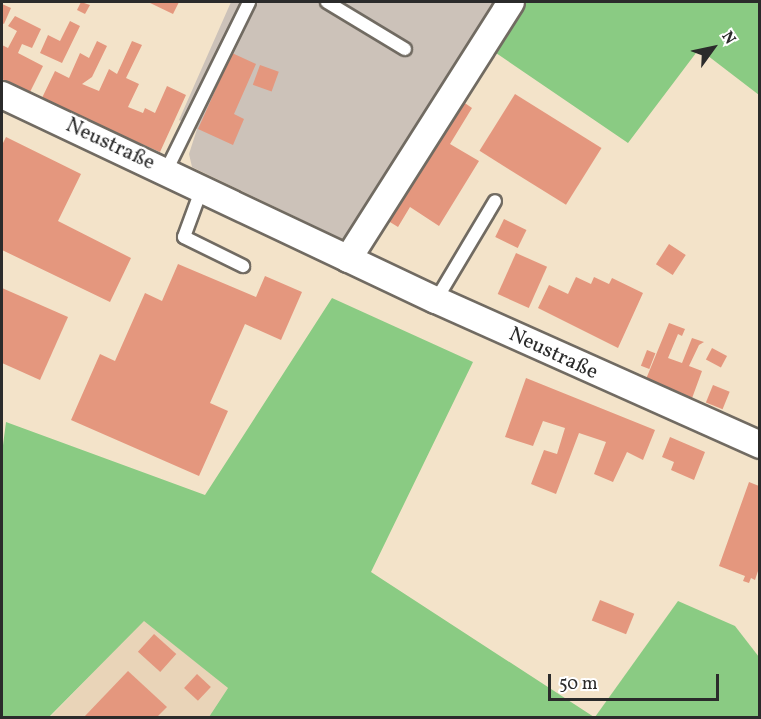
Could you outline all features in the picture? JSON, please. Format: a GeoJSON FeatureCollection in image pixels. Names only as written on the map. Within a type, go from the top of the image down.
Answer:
{"type":"FeatureCollection","features":[{"type":"Feature","properties":{"kind":"street"},"geometry":{"type":"LineString","coordinates":[[348,260],[511,2]]}},
{"type":"Feature","properties":{"kind":"street","name":"Neustraße"},"geometry":{"type":"LineString","coordinates":[[2,94],[348,260],[759,445]]}},
{"type":"Feature","properties":{"kind":"lane"},"geometry":{"type":"LineString","coordinates":[[166,171],[249,2]]}},
{"type":"Feature","properties":{"kind":"lane"},"geometry":{"type":"LineString","coordinates":[[327,2],[405,50]]}},
{"type":"Feature","properties":{"kind":"lane"},"geometry":{"type":"LineString","coordinates":[[202,188],[184,237],[243,266]]}},
{"type":"Feature","properties":{"kind":"lane"},"geometry":{"type":"LineString","coordinates":[[436,300],[495,201]]}},
{"type":"Feature","properties":{"kind":"shaded area"},"geometry":{"type":"Polygon","coordinates":[[[231,2],[501,2],[344,240],[192,167],[189,154],[197,129],[179,120],[231,2]]]}},
{"type":"Feature","properties":{"kind":"shaded area"},"geometry":{"type":"Polygon","coordinates":[[[144,620],[228,688],[209,717],[49,718],[144,620]]]}},
{"type":"Feature","properties":{"kind":"green space"},"geometry":{"type":"Polygon","coordinates":[[[501,2],[759,2],[759,95],[699,49],[628,143],[477,40],[501,2]]]}},
{"type":"Feature","properties":{"kind":"green space"},"geometry":{"type":"Polygon","coordinates":[[[332,298],[473,362],[371,572],[594,717],[209,717],[228,688],[144,621],[49,717],[2,717],[2,453],[6,422],[205,495],[332,298]]]}},
{"type":"Feature","properties":{"kind":"green space"},"geometry":{"type":"Polygon","coordinates":[[[678,601],[735,626],[759,657],[759,717],[595,717],[678,601]]]}},
{"type":"Feature","properties":{"kind":"building"},"geometry":{"type":"Polygon","coordinates":[[[81,2],[90,5],[85,14],[77,10],[81,2]]]}},
{"type":"Feature","properties":{"kind":"building"},"geometry":{"type":"Polygon","coordinates":[[[148,2],[179,2],[173,14],[148,2]]]}},
{"type":"Feature","properties":{"kind":"building"},"geometry":{"type":"Polygon","coordinates":[[[2,4],[11,8],[4,24],[2,23],[2,4]]]}},
{"type":"Feature","properties":{"kind":"building"},"geometry":{"type":"Polygon","coordinates":[[[15,16],[41,29],[32,48],[22,44],[18,53],[43,66],[29,94],[2,79],[2,45],[8,48],[17,31],[8,26],[15,16]]]}},
{"type":"Feature","properties":{"kind":"building"},"geometry":{"type":"Polygon","coordinates":[[[70,21],[80,26],[62,63],[40,53],[48,35],[60,41],[70,21]]]}},
{"type":"Feature","properties":{"kind":"building"},"geometry":{"type":"Polygon","coordinates":[[[97,41],[107,46],[92,77],[82,84],[99,91],[109,69],[117,74],[132,41],[142,45],[126,78],[139,84],[128,107],[143,113],[145,108],[155,113],[167,86],[186,95],[160,152],[41,100],[55,71],[69,78],[80,53],[89,58],[97,41]]]}},
{"type":"Feature","properties":{"kind":"building"},"geometry":{"type":"Polygon","coordinates":[[[232,53],[256,64],[234,114],[244,119],[233,145],[198,129],[232,53]]]}},
{"type":"Feature","properties":{"kind":"building"},"geometry":{"type":"Polygon","coordinates":[[[260,65],[279,72],[272,92],[253,85],[260,65]]]}},
{"type":"Feature","properties":{"kind":"building"},"geometry":{"type":"Polygon","coordinates":[[[515,94],[602,148],[566,205],[479,151],[515,94]]]}},
{"type":"Feature","properties":{"kind":"building"},"geometry":{"type":"Polygon","coordinates":[[[459,99],[472,108],[450,144],[479,161],[439,226],[410,207],[398,227],[385,219],[459,99]]]}},
{"type":"Feature","properties":{"kind":"building"},"geometry":{"type":"Polygon","coordinates":[[[6,137],[81,174],[58,221],[131,258],[110,302],[2,250],[2,145],[6,137]]]}},
{"type":"Feature","properties":{"kind":"building"},"geometry":{"type":"Polygon","coordinates":[[[504,219],[526,230],[518,248],[495,237],[504,219]]]}},
{"type":"Feature","properties":{"kind":"building"},"geometry":{"type":"Polygon","coordinates":[[[669,244],[686,255],[673,275],[656,264],[669,244]]]}},
{"type":"Feature","properties":{"kind":"building"},"geometry":{"type":"Polygon","coordinates":[[[516,253],[547,267],[529,308],[498,294],[516,253]]]}},
{"type":"Feature","properties":{"kind":"building"},"geometry":{"type":"Polygon","coordinates":[[[178,264],[256,297],[265,276],[302,292],[281,340],[245,324],[210,403],[228,411],[199,476],[71,420],[100,354],[115,361],[145,293],[162,301],[178,264]]]}},
{"type":"Feature","properties":{"kind":"building"},"geometry":{"type":"Polygon","coordinates":[[[576,277],[591,284],[594,277],[609,284],[612,278],[643,293],[618,348],[538,308],[549,285],[568,294],[576,277]]]}},
{"type":"Feature","properties":{"kind":"building"},"geometry":{"type":"Polygon","coordinates":[[[2,288],[68,317],[40,380],[2,363],[2,288]]]}},
{"type":"Feature","properties":{"kind":"building"},"geometry":{"type":"Polygon","coordinates":[[[669,323],[685,329],[682,336],[678,334],[668,358],[682,363],[692,338],[704,342],[699,345],[689,366],[702,371],[691,401],[644,384],[669,323]]]}},
{"type":"Feature","properties":{"kind":"building"},"geometry":{"type":"Polygon","coordinates":[[[712,348],[727,356],[721,367],[706,359],[712,348]]]}},
{"type":"Feature","properties":{"kind":"building"},"geometry":{"type":"Polygon","coordinates":[[[647,350],[655,353],[649,369],[641,366],[647,350]]]}},
{"type":"Feature","properties":{"kind":"building"},"geometry":{"type":"Polygon","coordinates":[[[526,378],[655,430],[643,460],[627,452],[613,482],[594,474],[606,442],[579,433],[556,494],[531,484],[544,450],[557,454],[565,428],[543,421],[533,446],[505,437],[526,378]]]}},
{"type":"Feature","properties":{"kind":"building"},"geometry":{"type":"Polygon","coordinates":[[[713,385],[730,392],[723,409],[706,403],[713,385]]]}},
{"type":"Feature","properties":{"kind":"building"},"geometry":{"type":"Polygon","coordinates":[[[670,437],[705,452],[694,480],[671,470],[674,462],[662,457],[670,437]]]}},
{"type":"Feature","properties":{"kind":"building"},"geometry":{"type":"Polygon","coordinates":[[[749,482],[759,486],[759,568],[755,580],[751,578],[749,583],[743,581],[745,576],[719,566],[749,482]]]}},
{"type":"Feature","properties":{"kind":"building"},"geometry":{"type":"Polygon","coordinates":[[[600,600],[634,614],[626,634],[592,620],[600,600]]]}},
{"type":"Feature","properties":{"kind":"building"},"geometry":{"type":"Polygon","coordinates":[[[154,634],[176,654],[160,672],[138,652],[154,634]]]}},
{"type":"Feature","properties":{"kind":"building"},"geometry":{"type":"Polygon","coordinates":[[[128,671],[167,707],[157,717],[84,717],[128,671]]]}},
{"type":"Feature","properties":{"kind":"building"},"geometry":{"type":"Polygon","coordinates":[[[197,674],[211,687],[198,701],[184,688],[197,674]]]}}]}
